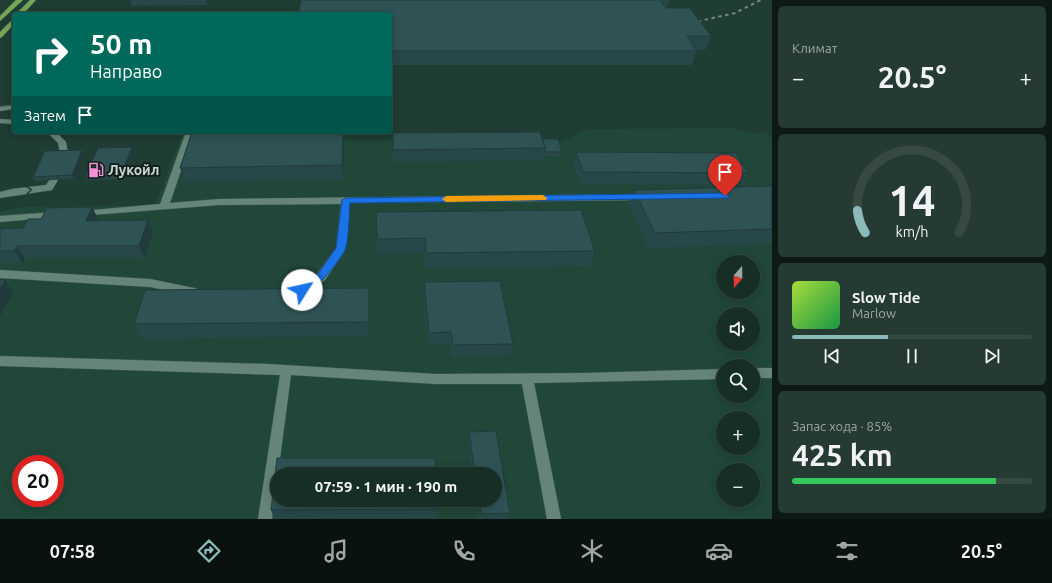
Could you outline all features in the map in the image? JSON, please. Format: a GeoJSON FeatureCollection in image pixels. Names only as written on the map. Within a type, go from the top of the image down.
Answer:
{"type":"FeatureCollection","features":[{"type":"Feature","properties":{"kind":"main road"},"geometry":{"type":"LineString","coordinates":[[0,19],[20,0]]}},
{"type":"Feature","properties":{"kind":"main road"},"geometry":{"type":"LineString","coordinates":[[21,12],[34,0]]}},
{"type":"Feature","properties":{"kind":"main road"},"geometry":{"type":"LineString","coordinates":[[0,36],[12,22]]}},
{"type":"Feature","properties":{"kind":"lane"},"geometry":{"type":"LineString","coordinates":[[0,109],[12,107]]}},
{"type":"Feature","properties":{"kind":"lane"},"geometry":{"type":"LineString","coordinates":[[0,121],[12,122]]}},
{"type":"Feature","properties":{"kind":"lane"},"geometry":{"type":"LineString","coordinates":[[53,134],[62,142],[64,155]]}},
{"type":"Feature","properties":{"kind":"lane"},"geometry":{"type":"LineString","coordinates":[[164,207],[189,134]]}},
{"type":"Feature","properties":{"kind":"lane"},"geometry":{"type":"LineString","coordinates":[[0,195],[12,192],[49,188],[54,180]]}},
{"type":"Feature","properties":{"kind":"lane"},"geometry":{"type":"LineString","coordinates":[[0,219],[219,202],[654,197]]}},
{"type":"Feature","properties":{"kind":"lane"},"geometry":{"type":"LineString","coordinates":[[278,292],[302,290],[321,277],[341,248],[346,200]]}},
{"type":"Feature","properties":{"kind":"lane"},"geometry":{"type":"LineString","coordinates":[[0,274],[150,283],[208,295]]}},
{"type":"Feature","properties":{"kind":"lane"},"geometry":{"type":"LineString","coordinates":[[0,361],[286,371],[436,380],[716,374]]}},
{"type":"Feature","properties":{"kind":"lane"},"geometry":{"type":"LineString","coordinates":[[265,519],[286,371]]}},
{"type":"Feature","properties":{"kind":"lane"},"geometry":{"type":"LineString","coordinates":[[760,373],[772,372]]}},
{"type":"Feature","properties":{"kind":"lane"},"geometry":{"type":"LineString","coordinates":[[527,379],[554,519]]}},
{"type":"Feature","properties":{"kind":"shaded area"},"geometry":{"type":"Polygon","coordinates":[[[733,128],[751,133],[767,132],[772,139],[772,519],[0,519],[0,316],[13,292],[0,291],[0,212],[21,207],[155,205],[182,134],[233,134],[241,141],[344,140],[557,144],[589,129],[733,128]]]}},
{"type":"Feature","properties":{"kind":"building"},"geometry":{"type":"Polygon","coordinates":[[[301,0],[660,0],[666,8],[690,8],[711,36],[687,36],[697,51],[392,51],[392,12],[298,12],[301,0]]]}},
{"type":"Feature","properties":{"kind":"building"},"geometry":{"type":"Polygon","coordinates":[[[540,132],[545,148],[393,150],[393,133],[540,132]]]}},
{"type":"Feature","properties":{"kind":"building"},"geometry":{"type":"Polygon","coordinates":[[[191,134],[343,134],[342,165],[180,168],[191,134]]]}},
{"type":"Feature","properties":{"kind":"building"},"geometry":{"type":"Polygon","coordinates":[[[542,139],[558,139],[562,152],[545,152],[542,139]]]}},
{"type":"Feature","properties":{"kind":"building"},"geometry":{"type":"Polygon","coordinates":[[[132,147],[121,175],[85,176],[98,148],[132,147]]]}},
{"type":"Feature","properties":{"kind":"building"},"geometry":{"type":"Polygon","coordinates":[[[82,150],[72,175],[33,177],[45,151],[82,150]]]}},
{"type":"Feature","properties":{"kind":"building"},"geometry":{"type":"Polygon","coordinates":[[[576,152],[736,153],[748,173],[583,172],[576,152]]]}},
{"type":"Feature","properties":{"kind":"building"},"geometry":{"type":"Polygon","coordinates":[[[772,186],[772,229],[655,233],[634,190],[772,186]]]}},
{"type":"Feature","properties":{"kind":"building"},"geometry":{"type":"Polygon","coordinates":[[[92,207],[86,221],[148,220],[139,246],[17,246],[15,251],[0,251],[0,229],[23,228],[28,219],[41,219],[47,208],[92,207]]]}},
{"type":"Feature","properties":{"kind":"building"},"geometry":{"type":"Polygon","coordinates":[[[581,210],[595,251],[426,253],[425,238],[377,239],[376,212],[581,210]]]}},
{"type":"Feature","properties":{"kind":"building"},"geometry":{"type":"Polygon","coordinates":[[[0,280],[5,280],[0,289],[0,280]]]}},
{"type":"Feature","properties":{"kind":"building"},"geometry":{"type":"Polygon","coordinates":[[[500,281],[513,344],[453,345],[451,332],[429,333],[424,282],[500,281]]]}},
{"type":"Feature","properties":{"kind":"building"},"geometry":{"type":"Polygon","coordinates":[[[369,288],[369,322],[134,324],[145,290],[369,288]]]}},
{"type":"Feature","properties":{"kind":"building"},"geometry":{"type":"Polygon","coordinates":[[[496,431],[510,513],[481,514],[480,507],[502,507],[502,467],[474,467],[469,432],[496,431]]]}},
{"type":"Feature","properties":{"kind":"building"},"geometry":{"type":"Polygon","coordinates":[[[277,458],[435,458],[436,467],[276,467],[277,458]]]}},
{"type":"Feature","properties":{"kind":"building"},"geometry":{"type":"Polygon","coordinates":[[[271,507],[438,507],[438,509],[271,510],[271,507]]]}},
{"type":"Feature","properties":{"kind":"railway"},"geometry":{"type":"LineString","coordinates":[[691,23],[735,13],[761,0]]}},
{"type":"Feature","properties":{"kind":"slow traffic"},"geometry":{"type":"LineString","coordinates":[[446,199],[543,198]]}},
{"type":"Feature","properties":{"kind":"place","name":"Лукойл"},"geometry":{"type":"Point","coordinates":[96,170]}},
{"type":"Feature","properties":{"kind":"route"},"geometry":{"type":"LineString","coordinates":[[302,290],[321,277],[341,248],[346,200],[725,196]]}}]}
